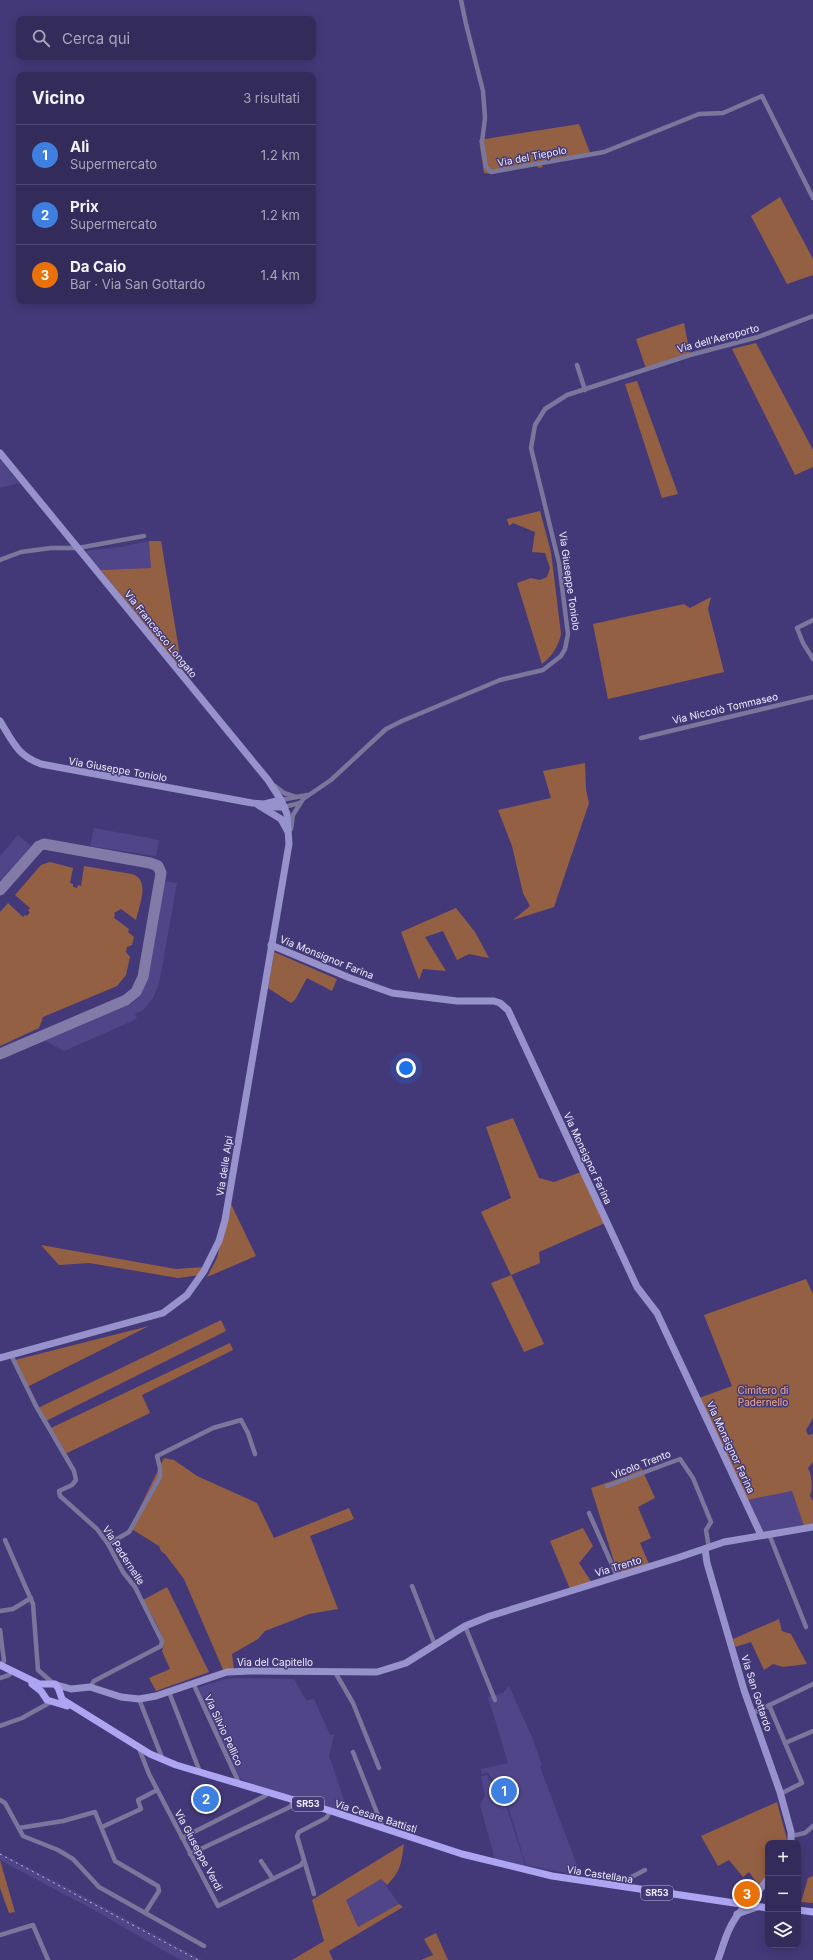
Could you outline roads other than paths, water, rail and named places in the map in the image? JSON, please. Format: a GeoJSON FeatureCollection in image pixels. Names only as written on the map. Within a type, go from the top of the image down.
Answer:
{"type":"FeatureCollection","features":[{"type":"Feature","properties":{"kind":"main road","name":"Via Cesare Battisti"},"geometry":{"type":"LineString","coordinates":[[1,1666],[22,1678],[39,1685],[47,1682],[56,1685],[63,1700],[163,1760],[331,1811],[462,1854],[549,1876]]}},
{"type":"Feature","properties":{"kind":"main road","name":"Via Cesare Battisti"},"geometry":{"type":"LineString","coordinates":[[22,1678],[43,1694],[47,1700],[53,1701],[91,1718]]}},
{"type":"Feature","properties":{"kind":"main road"},"geometry":{"type":"LineString","coordinates":[[43,1694],[47,1682]]}},
{"type":"Feature","properties":{"kind":"main road"},"geometry":{"type":"LineString","coordinates":[[53,1701],[60,1694]]}},
{"type":"Feature","properties":{"kind":"main road","name":"Via Castellana"},"geometry":{"type":"LineString","coordinates":[[549,1876],[765,1908]]}},
{"type":"Feature","properties":{"kind":"main road"},"geometry":{"type":"LineString","coordinates":[[801,1910],[813,1912]]}},
{"type":"Feature","properties":{"kind":"street","name":"Via del Tiepolo"},"geometry":{"type":"LineString","coordinates":[[462,0],[466,24],[483,91],[485,118],[482,142],[488,170],[496,173],[604,152],[699,114],[723,112],[762,96],[813,198]]}},
{"type":"Feature","properties":{"kind":"street","name":"Via dell'Aeroporto"},"geometry":{"type":"LineString","coordinates":[[628,376],[690,354],[758,337],[813,316]]}},
{"type":"Feature","properties":{"kind":"street"},"geometry":{"type":"LineString","coordinates":[[577,364],[585,390]]}},
{"type":"Feature","properties":{"kind":"street","name":"Via Giuseppe Toniolo"},"geometry":{"type":"LineString","coordinates":[[289,836],[293,815],[300,803],[310,794],[331,780],[373,740],[392,726],[500,680],[543,670],[561,656],[565,649],[568,634],[563,591],[552,529],[530,448],[535,425],[545,409],[559,399],[628,376]]}},
{"type":"Feature","properties":{"kind":"street","name":"Via Francesco Longato"},"geometry":{"type":"LineString","coordinates":[[0,453],[268,780],[282,803],[286,814],[289,836]]}},
{"type":"Feature","properties":{"kind":"street"},"geometry":{"type":"LineString","coordinates":[[0,560],[21,552],[51,548],[78,548],[144,536]]}},
{"type":"Feature","properties":{"kind":"street"},"geometry":{"type":"LineString","coordinates":[[813,620],[797,628],[803,643],[813,659]]}},
{"type":"Feature","properties":{"kind":"street","name":"Via Niccolò Tommaseo"},"geometry":{"type":"LineString","coordinates":[[641,738],[813,697]]}},
{"type":"Feature","properties":{"kind":"street","name":"Via Giuseppe Toniolo"},"geometry":{"type":"LineString","coordinates":[[0,721],[20,753],[30,760],[41,764],[252,803],[260,806],[281,819],[289,836]]}},
{"type":"Feature","properties":{"kind":"street"},"geometry":{"type":"LineString","coordinates":[[268,780],[280,790],[296,797]]}},
{"type":"Feature","properties":{"kind":"street"},"geometry":{"type":"LineString","coordinates":[[271,802],[275,797],[275,790]]}},
{"type":"Feature","properties":{"kind":"street","name":"Via Giuseppe Toniolo"},"geometry":{"type":"LineString","coordinates":[[282,803],[296,797],[310,794]]}},
{"type":"Feature","properties":{"kind":"street","name":"Via Giuseppe Toniolo"},"geometry":{"type":"LineString","coordinates":[[252,803],[300,803]]}},
{"type":"Feature","properties":{"kind":"street"},"geometry":{"type":"LineString","coordinates":[[260,806],[267,808],[282,803]]}},
{"type":"Feature","properties":{"kind":"street","name":"Via delle Alpi"},"geometry":{"type":"LineString","coordinates":[[0,1358],[163,1313],[187,1295],[204,1271],[219,1241],[225,1220],[271,945],[286,868],[289,836]]}},
{"type":"Feature","properties":{"kind":"street","name":"Via Monsignor Farina"},"geometry":{"type":"LineString","coordinates":[[271,945],[325,968],[387,991],[457,1001],[494,1002],[504,1005],[508,1010],[637,1287],[657,1313],[761,1535]]}},
{"type":"Feature","properties":{"kind":"street","name":"Via Padernelle"},"geometry":{"type":"LineString","coordinates":[[11,1355],[36,1406],[74,1472],[76,1480],[72,1485],[60,1491],[60,1496],[97,1529],[108,1544],[123,1572],[135,1587],[162,1641],[161,1646],[94,1681],[88,1687]]}},
{"type":"Feature","properties":{"kind":"street"},"geometry":{"type":"LineString","coordinates":[[108,1544],[129,1532],[160,1477],[160,1468],[157,1456],[213,1428],[241,1420],[248,1433],[255,1454]]}},
{"type":"Feature","properties":{"kind":"street","name":"Vicolo Trento"},"geometry":{"type":"LineString","coordinates":[[607,1486],[680,1459],[693,1478],[711,1522],[706,1530],[707,1549]]}},
{"type":"Feature","properties":{"kind":"street"},"geometry":{"type":"LineString","coordinates":[[589,1513],[617,1576]]}},
{"type":"Feature","properties":{"kind":"street","name":"Via Trento"},"geometry":{"type":"LineString","coordinates":[[397,1667],[466,1626],[490,1616],[707,1549],[731,1540],[813,1528]]}},
{"type":"Feature","properties":{"kind":"street"},"geometry":{"type":"LineString","coordinates":[[769,1534],[806,1627]]}},
{"type":"Feature","properties":{"kind":"street"},"geometry":{"type":"LineString","coordinates":[[6,1540],[33,1604],[37,1668],[39,1673],[47,1682]]}},
{"type":"Feature","properties":{"kind":"street","name":"Via San Gottardo"},"geometry":{"type":"LineString","coordinates":[[707,1549],[707,1563],[738,1668],[780,1794],[791,1840]]}},
{"type":"Feature","properties":{"kind":"street"},"geometry":{"type":"LineString","coordinates":[[412,1586],[435,1645]]}},
{"type":"Feature","properties":{"kind":"street"},"geometry":{"type":"LineString","coordinates":[[0,1611],[13,1609],[31,1598]]}},
{"type":"Feature","properties":{"kind":"street"},"geometry":{"type":"LineString","coordinates":[[466,1626],[495,1700]]}},
{"type":"Feature","properties":{"kind":"street"},"geometry":{"type":"LineString","coordinates":[[0,1630],[4,1661],[1,1666]]}},
{"type":"Feature","properties":{"kind":"street","name":"Via del Capitello"},"geometry":{"type":"LineString","coordinates":[[56,1685],[71,1689],[88,1687],[121,1697],[139,1699],[169,1692],[216,1675],[239,1671],[377,1672],[397,1667]]}},
{"type":"Feature","properties":{"kind":"street"},"geometry":{"type":"LineString","coordinates":[[0,1678],[9,1675],[11,1672]]}},
{"type":"Feature","properties":{"kind":"street"},"geometry":{"type":"LineString","coordinates":[[335,1672],[353,1703],[379,1768]]}},
{"type":"Feature","properties":{"kind":"street","name":"Via Silvio Pellico"},"geometry":{"type":"LineString","coordinates":[[193,1683],[239,1784]]}},
{"type":"Feature","properties":{"kind":"street"},"geometry":{"type":"LineString","coordinates":[[753,1713],[813,1684]]}},
{"type":"Feature","properties":{"kind":"street"},"geometry":{"type":"LineString","coordinates":[[60,1694],[88,1687]]}},
{"type":"Feature","properties":{"kind":"street"},"geometry":{"type":"LineString","coordinates":[[169,1692],[200,1772]]}},
{"type":"Feature","properties":{"kind":"street"},"geometry":{"type":"LineString","coordinates":[[38,1708],[42,1703],[43,1694]]}},
{"type":"Feature","properties":{"kind":"street"},"geometry":{"type":"LineString","coordinates":[[139,1699],[163,1760]]}},
{"type":"Feature","properties":{"kind":"street"},"geometry":{"type":"LineString","coordinates":[[0,1726],[22,1718],[53,1701]]}},
{"type":"Feature","properties":{"kind":"street"},"geometry":{"type":"LineString","coordinates":[[769,1705],[802,1783],[780,1794]]}},
{"type":"Feature","properties":{"kind":"street"},"geometry":{"type":"LineString","coordinates":[[785,1743],[813,1731]]}},
{"type":"Feature","properties":{"kind":"street","name":"Via Giuseppe Verdi"},"geometry":{"type":"LineString","coordinates":[[141,1748],[140,1751],[144,1764],[218,1906],[301,1865],[303,1862]]}},
{"type":"Feature","properties":{"kind":"street"},"geometry":{"type":"LineString","coordinates":[[352,1752],[383,1828]]}},
{"type":"Feature","properties":{"kind":"street"},"geometry":{"type":"LineString","coordinates":[[102,1827],[141,1809],[138,1800],[157,1790]]}},
{"type":"Feature","properties":{"kind":"street"},"geometry":{"type":"LineString","coordinates":[[182,1838],[265,1796],[268,1792]]}},
{"type":"Feature","properties":{"kind":"street"},"geometry":{"type":"LineString","coordinates":[[0,1800],[4,1803],[26,1838],[58,1850],[73,1859],[99,1887],[204,1946]]}},
{"type":"Feature","properties":{"kind":"street"},"geometry":{"type":"LineString","coordinates":[[190,1854],[290,1807],[294,1800]]}},
{"type":"Feature","properties":{"kind":"street"},"geometry":{"type":"LineString","coordinates":[[314,1894],[303,1862],[304,1858],[297,1838],[298,1834],[326,1818],[331,1811]]}},
{"type":"Feature","properties":{"kind":"street"},"geometry":{"type":"LineString","coordinates":[[19,1828],[64,1821],[95,1812],[115,1861],[158,1886],[159,1890],[145,1913]]}},
{"type":"Feature","properties":{"kind":"street"},"geometry":{"type":"LineString","coordinates":[[791,1840],[805,1833],[813,1826]]}},
{"type":"Feature","properties":{"kind":"street"},"geometry":{"type":"LineString","coordinates":[[261,1861],[273,1879]]}},
{"type":"Feature","properties":{"kind":"street"},"geometry":{"type":"LineString","coordinates":[[622,1887],[624,1881],[645,1870]]}},
{"type":"Feature","properties":{"kind":"street"},"geometry":{"type":"LineString","coordinates":[[757,1894],[765,1883]]}},
{"type":"Feature","properties":{"kind":"street"},"geometry":{"type":"LineString","coordinates":[[718,1960],[727,1934],[737,1914],[742,1910],[742,1905]]}},
{"type":"Feature","properties":{"kind":"street"},"geometry":{"type":"LineString","coordinates":[[737,1914],[757,1907]]}},
{"type":"Feature","properties":{"kind":"street"},"geometry":{"type":"LineString","coordinates":[[0,1935],[33,1925],[48,1960]]}},
{"type":"Feature","properties":{"kind":"railway"},"geometry":{"type":"LineString","coordinates":[[0,1854],[198,1960]]}},
{"type":"Feature","properties":{"kind":"place","name":"Alì"},"geometry":{"type":"Point","coordinates":[504,1791]}},
{"type":"Feature","properties":{"kind":"place","name":"Prix"},"geometry":{"type":"Point","coordinates":[206,1799]}},
{"type":"Feature","properties":{"kind":"place","name":"Da Caio"},"geometry":{"type":"Point","coordinates":[747,1894]}},
{"type":"Feature","properties":{"kind":"park label","name":"Cimitero di Padernello"},"geometry":{"type":"Point","coordinates":[763,1396]}}]}
